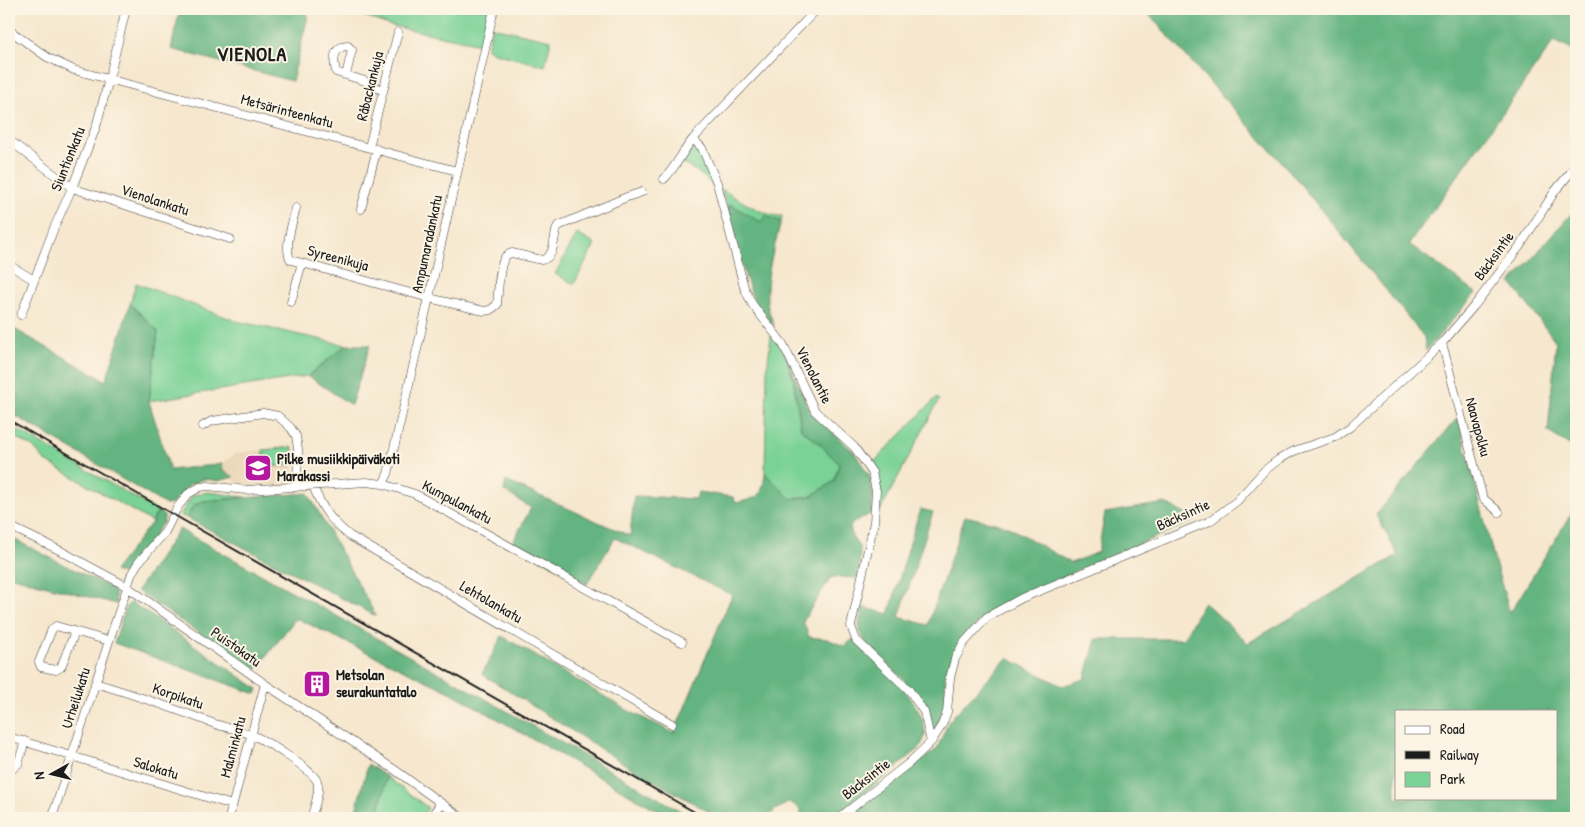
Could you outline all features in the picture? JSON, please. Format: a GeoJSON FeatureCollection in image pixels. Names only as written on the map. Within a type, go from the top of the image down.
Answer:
{"type":"FeatureCollection","features":[{"type":"Feature","properties":{"kind":"street","name":"Siuntionkatu"},"geometry":{"type":"LineString","coordinates":[[21,315],[54,228],[96,127],[126,9]]}},
{"type":"Feature","properties":{"kind":"street","name":"Ampumaradankatu"},"geometry":{"type":"LineString","coordinates":[[383,484],[388,474],[430,298],[494,9]]}},
{"type":"Feature","properties":{"kind":"street"},"geometry":{"type":"LineString","coordinates":[[664,179],[671,173],[693,139],[817,9]]}},
{"type":"Feature","properties":{"kind":"street","name":"Metsärinteenkatu"},"geometry":{"type":"LineString","coordinates":[[9,30],[47,57],[65,67],[457,170]]}},
{"type":"Feature","properties":{"kind":"street","name":"Råbackankuja"},"geometry":{"type":"LineString","coordinates":[[361,209],[383,91],[398,32]]}},
{"type":"Feature","properties":{"kind":"street"},"geometry":{"type":"LineString","coordinates":[[346,75],[365,81],[383,91]]}},
{"type":"Feature","properties":{"kind":"street","name":"Vienolantie"},"geometry":{"type":"LineString","coordinates":[[693,139],[702,148],[716,183],[744,287],[752,304],[783,344],[815,411],[854,447],[872,472],[876,491],[874,522],[851,626],[856,640],[909,690],[924,712],[931,742]]}},
{"type":"Feature","properties":{"kind":"street","name":"Vienolankatu"},"geometry":{"type":"LineString","coordinates":[[9,140],[72,188],[230,239]]}},
{"type":"Feature","properties":{"kind":"street","name":"Bäcksintie"},"geometry":{"type":"LineString","coordinates":[[839,818],[909,763],[931,742],[942,726],[947,712],[950,678],[955,659],[963,644],[988,618],[1022,598],[1210,520],[1237,501],[1264,471],[1278,460],[1294,451],[1335,437],[1350,427],[1442,343],[1474,306],[1520,246],[1555,192],[1576,166]]}},
{"type":"Feature","properties":{"kind":"street","name":"Syreenikuja"},"geometry":{"type":"LineString","coordinates":[[296,208],[287,247],[288,256],[291,260],[430,298],[490,310],[497,305],[504,258],[508,254],[512,253],[542,260],[546,259],[553,251],[558,226],[642,192]]}},
{"type":"Feature","properties":{"kind":"street"},"geometry":{"type":"LineString","coordinates":[[291,302],[302,263]]}},
{"type":"Feature","properties":{"kind":"street"},"geometry":{"type":"LineString","coordinates":[[9,265],[34,280]]}},
{"type":"Feature","properties":{"kind":"street","name":"Naavapolku"},"geometry":{"type":"LineString","coordinates":[[1442,343],[1482,495],[1484,500],[1499,512]]}},
{"type":"Feature","properties":{"kind":"street"},"geometry":{"type":"LineString","coordinates":[[203,426],[212,421],[263,413],[278,416],[291,428],[296,436],[298,448],[297,487]]}},
{"type":"Feature","properties":{"kind":"street","name":"Kumpulankatu"},"geometry":{"type":"LineString","coordinates":[[126,586],[138,563],[165,532],[177,508],[192,490],[208,486],[246,490],[360,482],[383,484],[415,494],[682,642]]}},
{"type":"Feature","properties":{"kind":"street","name":"Lehtolankatu"},"geometry":{"type":"LineString","coordinates":[[313,486],[326,514],[350,536],[672,724]]}},
{"type":"Feature","properties":{"kind":"street","name":"Puistokatu"},"geometry":{"type":"LineString","coordinates":[[9,526],[126,586],[265,684],[395,770],[462,818]]}},
{"type":"Feature","properties":{"kind":"street","name":"Urheilukatu"},"geometry":{"type":"LineString","coordinates":[[52,818],[126,586]]}},
{"type":"Feature","properties":{"kind":"street"},"geometry":{"type":"LineString","coordinates":[[75,632],[61,666],[56,670],[41,667],[39,662],[52,629],[56,626],[109,641]]}},
{"type":"Feature","properties":{"kind":"street","name":"Korpikatu"},"geometry":{"type":"LineString","coordinates":[[96,683],[251,734],[291,758],[315,777],[318,784],[318,792],[311,818]]}},
{"type":"Feature","properties":{"kind":"street","name":"Malminkatu"},"geometry":{"type":"LineString","coordinates":[[229,818],[265,684]]}},
{"type":"Feature","properties":{"kind":"street","name":"Salokatu"},"geometry":{"type":"LineString","coordinates":[[9,737],[232,805]]}},
{"type":"Feature","properties":{"kind":"street"},"geometry":{"type":"LineString","coordinates":[[9,772],[18,764],[25,742]]}},
{"type":"Feature","properties":{"kind":"street"},"geometry":{"type":"LineString","coordinates":[[430,818],[440,803]]}},
{"type":"Feature","properties":{"kind":"shaded area","name":"Pilke musiikkipäiväkoti Marakassi"},"geometry":{"type":"Polygon","coordinates":[[[294,447],[293,484],[249,487],[235,485],[234,477],[223,471],[222,464],[236,453],[294,447]]]}},
{"type":"Feature","properties":{"kind":"green space"},"geometry":{"type":"Polygon","coordinates":[[[180,9],[306,9],[308,16],[292,81],[171,49],[180,9]]]}},
{"type":"Feature","properties":{"kind":"green space"},"geometry":{"type":"Polygon","coordinates":[[[346,9],[489,9],[480,44],[388,25],[346,9]]]}},
{"type":"Feature","properties":{"kind":"green space"},"geometry":{"type":"Polygon","coordinates":[[[1144,9],[1576,9],[1576,52],[1554,41],[1409,244],[1476,293],[1426,351],[1424,337],[1293,175],[1144,9]]]}},
{"type":"Feature","properties":{"kind":"green space"},"geometry":{"type":"Polygon","coordinates":[[[492,27],[551,40],[545,66],[494,53],[487,49],[492,27]]]}},
{"type":"Feature","properties":{"kind":"green space"},"geometry":{"type":"Polygon","coordinates":[[[691,142],[701,149],[715,189],[700,173],[680,163],[691,142]]]}},
{"type":"Feature","properties":{"kind":"green space"},"geometry":{"type":"Polygon","coordinates":[[[721,189],[759,210],[782,216],[781,222],[766,216],[761,222],[730,205],[728,211],[721,189]]]}},
{"type":"Feature","properties":{"kind":"green space"},"geometry":{"type":"Polygon","coordinates":[[[730,204],[761,222],[766,216],[781,222],[767,283],[767,303],[774,326],[754,301],[744,272],[728,211],[730,204]]]}},
{"type":"Feature","properties":{"kind":"green space"},"geometry":{"type":"Polygon","coordinates":[[[1576,208],[1576,449],[1548,432],[1556,342],[1511,283],[1576,208]]]}},
{"type":"Feature","properties":{"kind":"green space"},"geometry":{"type":"Polygon","coordinates":[[[577,234],[595,244],[574,284],[555,274],[577,234]]]}},
{"type":"Feature","properties":{"kind":"green space"},"geometry":{"type":"Polygon","coordinates":[[[136,283],[236,321],[346,345],[308,376],[149,401],[158,332],[130,304],[136,283]]]}},
{"type":"Feature","properties":{"kind":"green space"},"geometry":{"type":"Polygon","coordinates":[[[130,304],[158,331],[149,401],[170,470],[222,464],[223,471],[234,477],[218,481],[205,479],[190,484],[172,504],[166,505],[9,412],[9,326],[106,381],[130,304]]]}},
{"type":"Feature","properties":{"kind":"green space"},"geometry":{"type":"Polygon","coordinates":[[[771,335],[784,351],[793,377],[801,429],[821,445],[839,464],[834,481],[812,496],[791,499],[765,473],[767,371],[771,335]]]}},
{"type":"Feature","properties":{"kind":"green space"},"geometry":{"type":"Polygon","coordinates":[[[346,345],[370,345],[351,405],[308,376],[346,345]]]}},
{"type":"Feature","properties":{"kind":"green space"},"geometry":{"type":"Polygon","coordinates":[[[784,351],[810,412],[854,452],[869,475],[873,493],[872,513],[850,525],[852,537],[860,548],[859,578],[831,577],[803,621],[809,637],[827,639],[844,646],[853,639],[908,695],[923,722],[925,736],[919,749],[833,818],[802,818],[800,809],[790,802],[775,810],[768,818],[720,818],[631,768],[482,674],[502,636],[629,711],[674,733],[732,595],[615,538],[587,584],[512,543],[531,508],[504,491],[506,481],[630,536],[634,496],[696,499],[698,492],[733,497],[736,503],[758,496],[761,492],[765,473],[791,499],[812,496],[834,481],[839,464],[821,445],[801,429],[793,377],[784,351]]]}},
{"type":"Feature","properties":{"kind":"green space"},"geometry":{"type":"Polygon","coordinates":[[[936,398],[939,400],[880,511],[879,482],[873,463],[936,398]]]}},
{"type":"Feature","properties":{"kind":"green space"},"geometry":{"type":"Polygon","coordinates":[[[1458,417],[1510,613],[1576,506],[1576,736],[1572,781],[1576,802],[1576,818],[845,818],[937,749],[949,721],[1007,658],[1062,686],[1085,679],[1096,639],[1183,639],[1204,602],[1248,643],[1398,555],[1376,515],[1458,417]]]}},
{"type":"Feature","properties":{"kind":"green space"},"geometry":{"type":"Polygon","coordinates":[[[9,425],[158,511],[152,522],[44,460],[33,447],[9,434],[9,425]]]}},
{"type":"Feature","properties":{"kind":"green space"},"geometry":{"type":"Polygon","coordinates":[[[293,447],[292,465],[267,467],[266,456],[263,456],[263,450],[293,447]]]}},
{"type":"Feature","properties":{"kind":"green space"},"geometry":{"type":"Polygon","coordinates":[[[208,492],[246,497],[203,501],[193,506],[187,518],[180,515],[193,495],[208,492]]]}},
{"type":"Feature","properties":{"kind":"green space"},"geometry":{"type":"Polygon","coordinates":[[[308,493],[376,616],[187,518],[193,506],[203,501],[308,493]]]}},
{"type":"Feature","properties":{"kind":"green space"},"geometry":{"type":"Polygon","coordinates":[[[1165,503],[1196,520],[1076,571],[984,616],[956,647],[946,671],[945,704],[934,732],[931,729],[919,698],[901,677],[868,646],[861,634],[859,625],[862,607],[889,614],[920,509],[933,512],[899,617],[928,625],[965,516],[1007,526],[1071,563],[1098,552],[1105,513],[1165,503]]]}},
{"type":"Feature","properties":{"kind":"green space"},"geometry":{"type":"Polygon","coordinates":[[[158,511],[164,516],[164,521],[127,574],[114,571],[152,522],[158,511]]]}},
{"type":"Feature","properties":{"kind":"green space"},"geometry":{"type":"Polygon","coordinates":[[[179,529],[456,682],[693,818],[671,818],[452,693],[296,618],[255,671],[137,591],[179,529]]]}},
{"type":"Feature","properties":{"kind":"green space"},"geometry":{"type":"Polygon","coordinates":[[[9,537],[111,588],[115,594],[116,604],[9,576],[9,537]]]}},
{"type":"Feature","properties":{"kind":"green space"},"geometry":{"type":"Polygon","coordinates":[[[131,602],[258,689],[256,694],[114,643],[126,607],[131,602]]]}},
{"type":"Feature","properties":{"kind":"green space"},"geometry":{"type":"Polygon","coordinates":[[[368,764],[387,777],[377,818],[354,818],[368,764]]]}},
{"type":"Feature","properties":{"kind":"green space"},"geometry":{"type":"Polygon","coordinates":[[[387,777],[428,808],[422,818],[377,818],[387,777]]]}},
{"type":"Feature","properties":{"kind":"railway"},"geometry":{"type":"LineString","coordinates":[[9,420],[705,818]]}},
{"type":"Feature","properties":{"kind":"place","name":"Pilke musiikkipäiväkoti Marakassi"},"geometry":{"type":"Point","coordinates":[258,468]}},
{"type":"Feature","properties":{"kind":"place","name":"Metsolan seurakuntatalo"},"geometry":{"type":"Point","coordinates":[317,684]}},
{"type":"Feature","properties":{"kind":"district","name":"VIENOLA"},"geometry":{"type":"Point","coordinates":[252,54]}}]}
